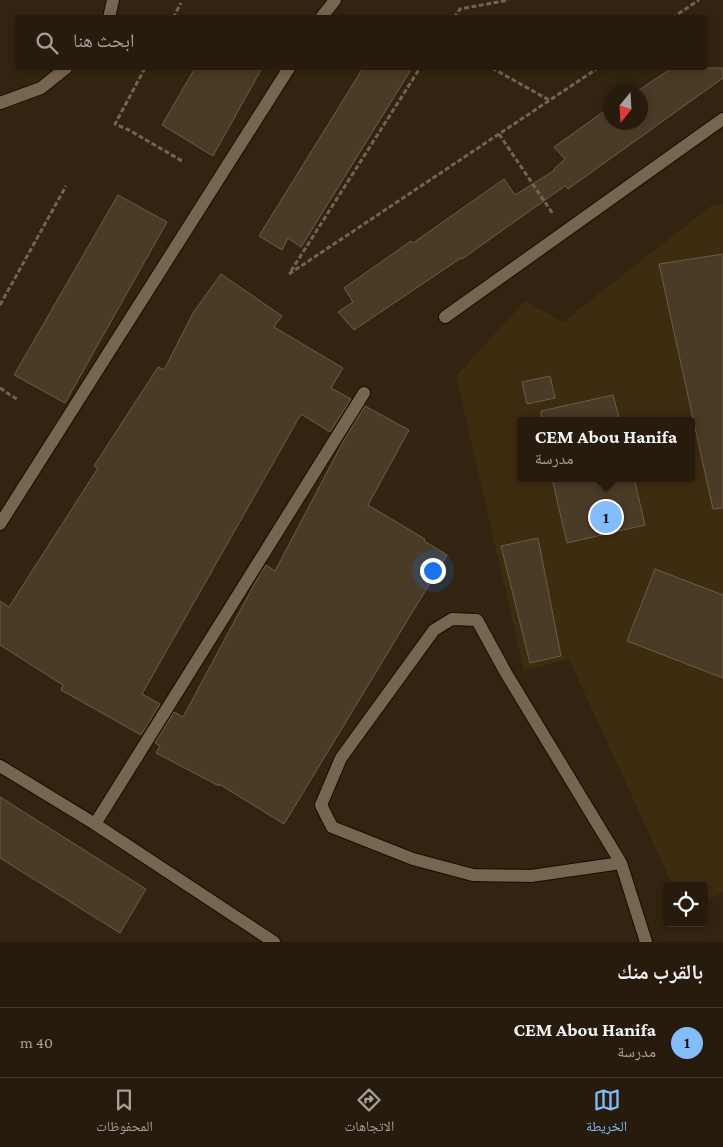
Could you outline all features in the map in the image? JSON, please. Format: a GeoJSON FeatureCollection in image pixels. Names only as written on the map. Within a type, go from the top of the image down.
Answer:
{"type":"FeatureCollection","features":[{"type":"Feature","properties":{"kind":"street"},"geometry":{"type":"LineString","coordinates":[[110,15],[113,0]]}},
{"type":"Feature","properties":{"kind":"street"},"geometry":{"type":"LineString","coordinates":[[323,15],[335,0]]}},
{"type":"Feature","properties":{"kind":"street"},"geometry":{"type":"LineString","coordinates":[[0,103],[41,88],[64,70]]}},
{"type":"Feature","properties":{"kind":"street"},"geometry":{"type":"LineString","coordinates":[[0,524],[287,70]]}},
{"type":"Feature","properties":{"kind":"street"},"geometry":{"type":"LineString","coordinates":[[445,316],[723,119]]}},
{"type":"Feature","properties":{"kind":"street"},"geometry":{"type":"LineString","coordinates":[[94,824],[364,393]]}},
{"type":"Feature","properties":{"kind":"street"},"geometry":{"type":"LineString","coordinates":[[621,863],[531,876],[473,876],[414,859],[332,827],[321,805],[341,758],[434,630],[452,620],[477,620],[506,673],[621,863],[646,942]]}},
{"type":"Feature","properties":{"kind":"street"},"geometry":{"type":"LineString","coordinates":[[0,766],[94,824],[274,942]]}},
{"type":"Feature","properties":{"kind":"path"},"geometry":{"type":"LineString","coordinates":[[456,15],[460,10],[509,0]]}},
{"type":"Feature","properties":{"kind":"path"},"geometry":{"type":"LineString","coordinates":[[676,15],[698,0]]}},
{"type":"Feature","properties":{"kind":"path"},"geometry":{"type":"LineString","coordinates":[[174,15],[180,3]]}},
{"type":"Feature","properties":{"kind":"path"},"geometry":{"type":"LineString","coordinates":[[145,70],[115,124],[129,130],[182,161]]}},
{"type":"Feature","properties":{"kind":"path"},"geometry":{"type":"LineString","coordinates":[[419,70],[289,274],[595,70]]}},
{"type":"Feature","properties":{"kind":"path"},"geometry":{"type":"LineString","coordinates":[[496,70],[549,100]]}},
{"type":"Feature","properties":{"kind":"path"},"geometry":{"type":"LineString","coordinates":[[499,134],[565,231]]}},
{"type":"Feature","properties":{"kind":"path"},"geometry":{"type":"LineString","coordinates":[[0,305],[66,186]]}},
{"type":"Feature","properties":{"kind":"path"},"geometry":{"type":"LineString","coordinates":[[0,388],[18,400]]}},
{"type":"Feature","properties":{"kind":"shaded area"},"geometry":{"type":"Polygon","coordinates":[[[723,204],[723,892],[708,900],[708,882],[671,882],[569,659],[524,671],[456,376],[525,301],[563,322],[711,206],[723,204]]]}},
{"type":"Feature","properties":{"kind":"building"},"geometry":{"type":"Polygon","coordinates":[[[723,68],[723,78],[568,189],[565,186],[462,259],[354,330],[338,312],[353,302],[344,288],[411,241],[413,243],[504,179],[515,195],[555,170],[565,159],[554,147],[603,112],[603,130],[648,130],[646,85],[669,70],[723,68]]]}},
{"type":"Feature","properties":{"kind":"building"},"geometry":{"type":"Polygon","coordinates":[[[194,70],[261,70],[213,156],[162,125],[194,70]]]}},
{"type":"Feature","properties":{"kind":"building"},"geometry":{"type":"Polygon","coordinates":[[[362,70],[411,70],[301,247],[288,238],[282,250],[259,236],[362,70]]]}},
{"type":"Feature","properties":{"kind":"building"},"geometry":{"type":"Polygon","coordinates":[[[118,195],[167,222],[65,403],[14,375],[118,195]]]}},
{"type":"Feature","properties":{"kind":"building"},"geometry":{"type":"Polygon","coordinates":[[[723,254],[723,508],[713,509],[695,427],[695,417],[693,417],[659,264],[723,254]]]}},
{"type":"Feature","properties":{"kind":"building"},"geometry":{"type":"Polygon","coordinates":[[[221,274],[282,316],[274,327],[343,368],[331,388],[351,399],[330,432],[301,414],[142,694],[160,704],[141,735],[61,690],[63,685],[0,645],[0,601],[9,607],[98,468],[94,466],[158,367],[164,370],[193,313],[221,274]]]}},
{"type":"Feature","properties":{"kind":"building"},"geometry":{"type":"Polygon","coordinates":[[[550,376],[555,398],[527,404],[522,382],[550,376]]]}},
{"type":"Feature","properties":{"kind":"building"},"geometry":{"type":"Polygon","coordinates":[[[613,395],[619,417],[542,417],[541,411],[613,395]]]}},
{"type":"Feature","properties":{"kind":"building"},"geometry":{"type":"Polygon","coordinates":[[[365,406],[409,430],[368,505],[425,539],[424,541],[447,555],[284,824],[219,784],[219,786],[156,753],[160,746],[155,743],[174,712],[183,717],[266,565],[275,571],[344,440],[365,406]]]}},
{"type":"Feature","properties":{"kind":"building"},"geometry":{"type":"Polygon","coordinates":[[[553,482],[635,482],[645,525],[567,543],[553,482]]]}},
{"type":"Feature","properties":{"kind":"building"},"geometry":{"type":"Polygon","coordinates":[[[538,538],[561,656],[530,663],[501,546],[538,538]]]}},
{"type":"Feature","properties":{"kind":"building"},"geometry":{"type":"Polygon","coordinates":[[[655,569],[723,595],[723,678],[627,641],[655,569]]]}},
{"type":"Feature","properties":{"kind":"building"},"geometry":{"type":"Polygon","coordinates":[[[0,797],[146,889],[120,933],[0,858],[0,797]]]}},
{"type":"Feature","properties":{"kind":"place","name":"CEM Abou Hanifa"},"geometry":{"type":"Point","coordinates":[606,517]}}]}
